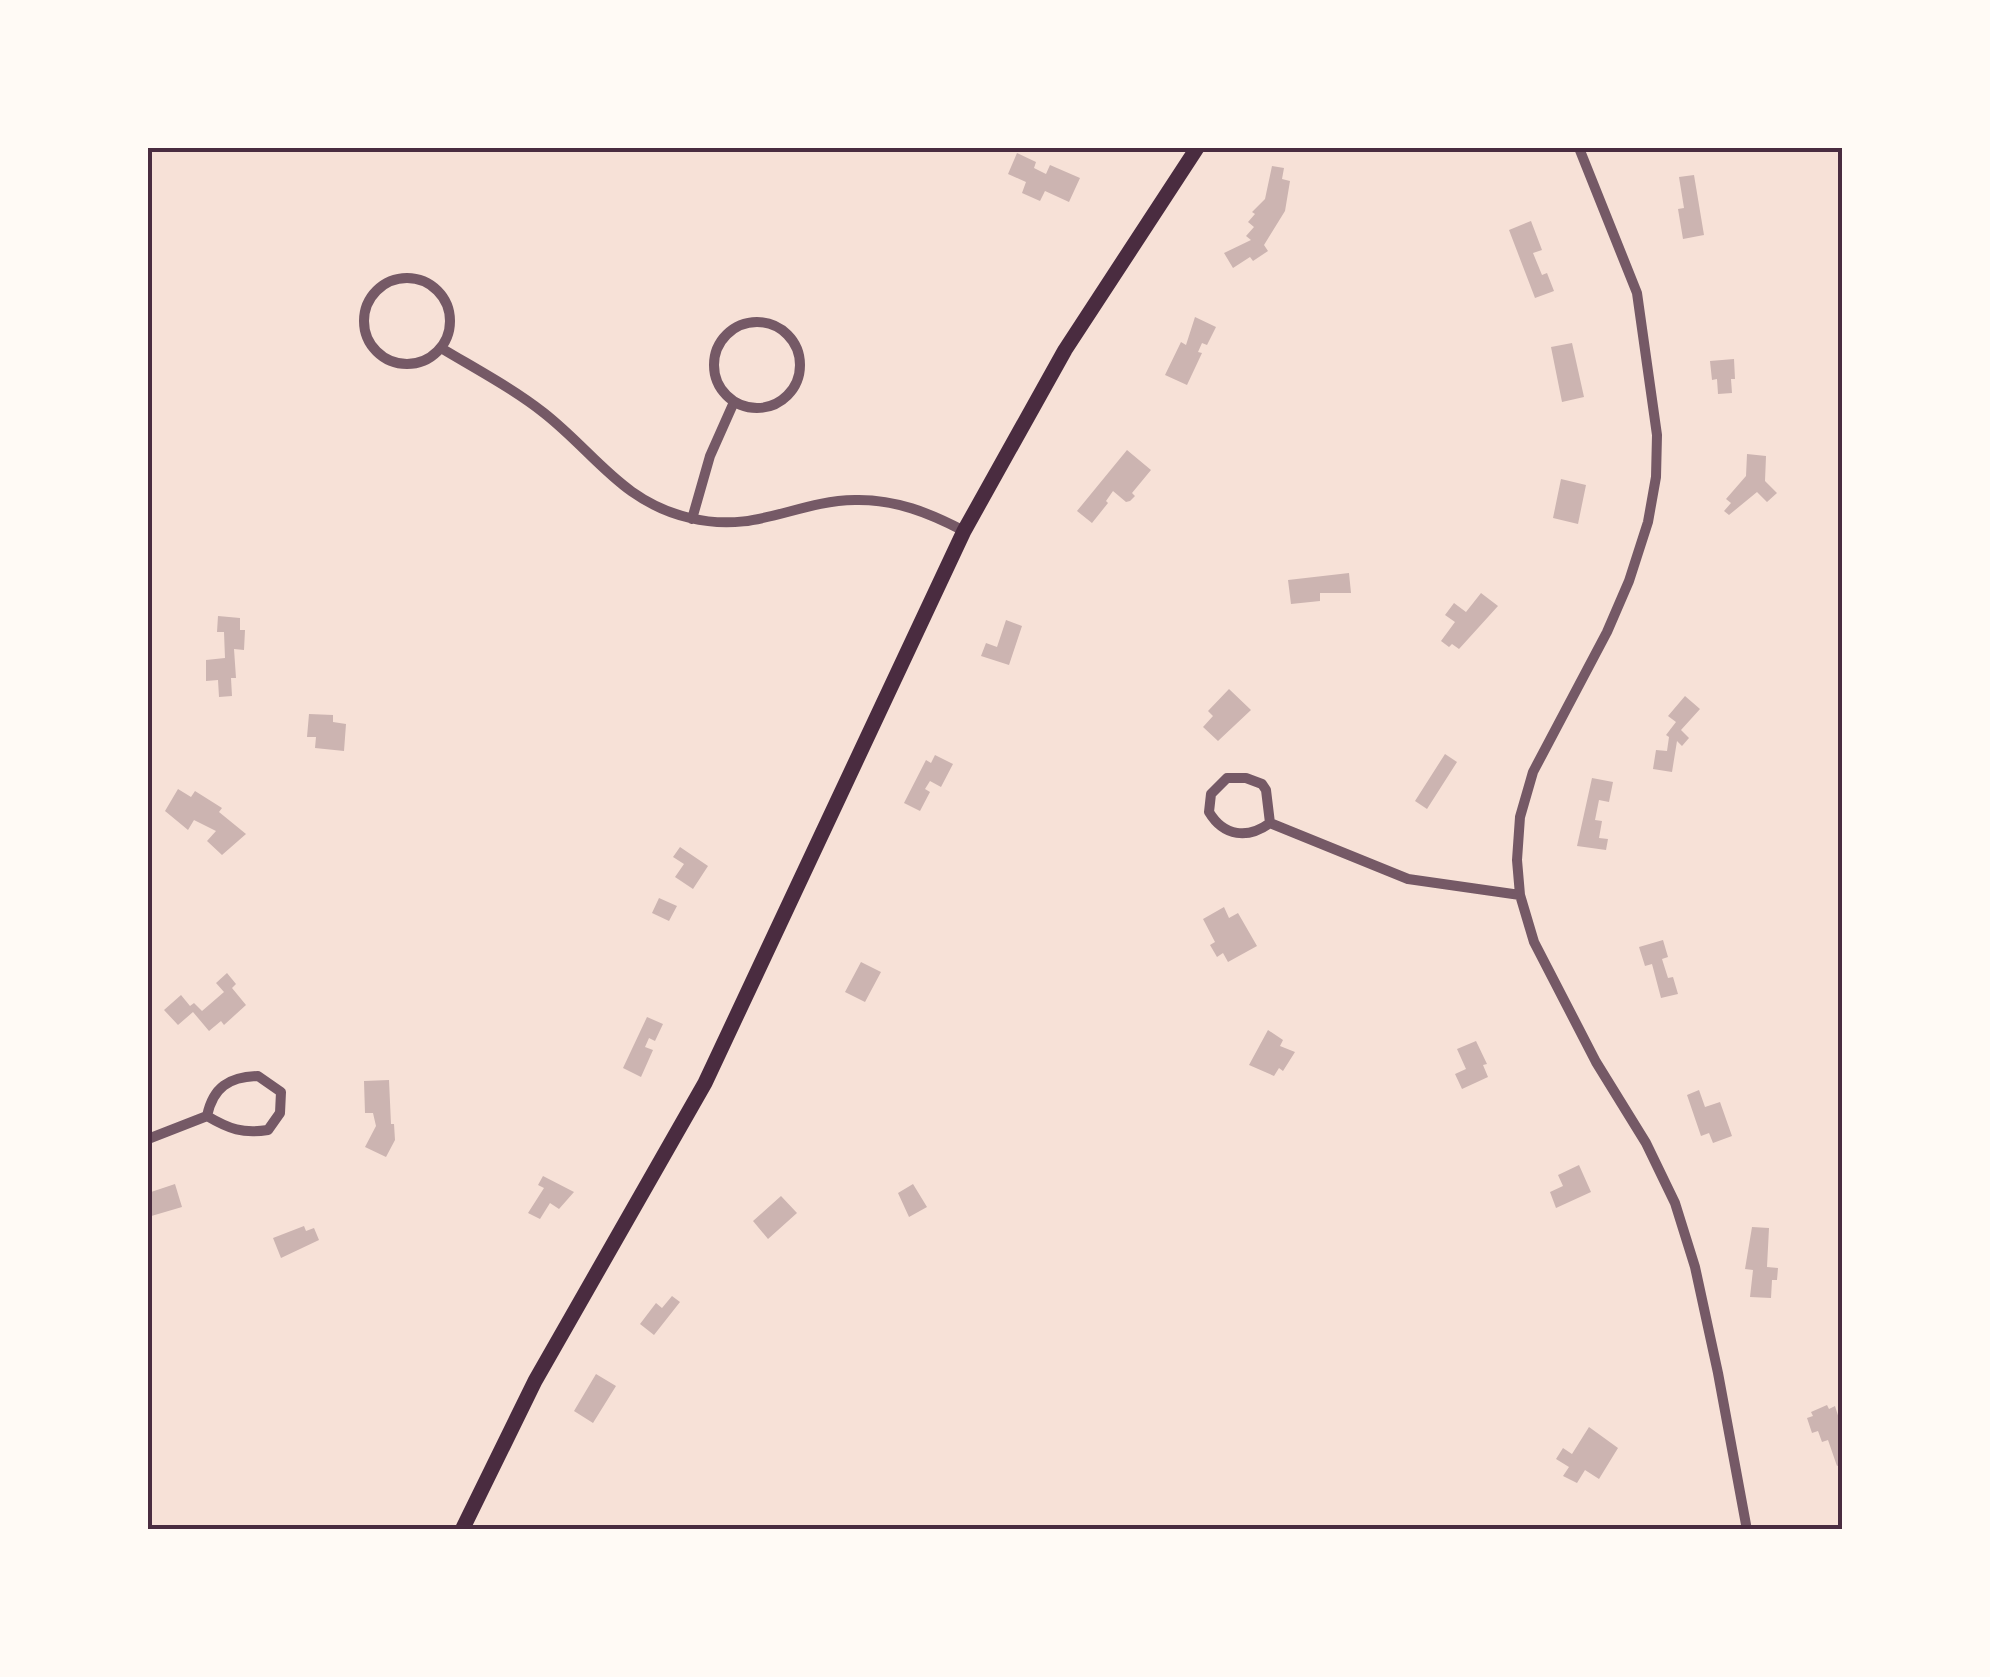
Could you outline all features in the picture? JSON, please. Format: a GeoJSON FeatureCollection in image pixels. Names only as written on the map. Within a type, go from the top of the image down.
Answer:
{"type":"FeatureCollection","features":[{"type":"Feature","properties":{"kind":"main road"},"geometry":{"type":"LineString","coordinates":[[462,1530],[536,1381],[705,1082],[964,531],[1065,350],[1197,148]]}},
{"type":"Feature","properties":{"kind":"street"},"geometry":{"type":"LineString","coordinates":[[1579,148],[1637,292],[1657,435],[1656,477],[1648,522],[1630,581],[1533,772],[1520,817],[1520,895],[1534,942],[1675,1204],[1695,1267],[1747,1530]]}},
{"type":"Feature","properties":{"kind":"street"},"geometry":{"type":"LineString","coordinates":[[399,278],[414,278],[439,291],[450,316],[450,330],[441,348],[412,364],[384,358],[373,348],[364,320],[374,293],[399,278]]}},
{"type":"Feature","properties":{"kind":"street"},"geometry":{"type":"LineString","coordinates":[[763,322],[777,327],[796,347],[799,374],[794,387],[786,398],[761,408],[734,402],[715,380],[716,350],[734,328],[763,322]]}},
{"type":"Feature","properties":{"kind":"street"},"geometry":{"type":"LineString","coordinates":[[441,348],[537,408],[633,494],[659,510],[723,525],[744,524],[852,500],[908,506],[964,531]]}},
{"type":"Feature","properties":{"kind":"street"},"geometry":{"type":"LineString","coordinates":[[692,519],[710,456],[734,402]]}},
{"type":"Feature","properties":{"kind":"street"},"geometry":{"type":"LineString","coordinates":[[1270,823],[1266,790],[1257,782],[1227,778],[1211,794],[1209,812],[1231,832],[1246,835],[1270,823],[1408,880],[1520,895]]}},
{"type":"Feature","properties":{"kind":"street"},"geometry":{"type":"LineString","coordinates":[[258,1076],[281,1092],[280,1113],[268,1130],[247,1134],[207,1116],[211,1098],[235,1077],[258,1076]]}},
{"type":"Feature","properties":{"kind":"street"},"geometry":{"type":"LineString","coordinates":[[148,1139],[207,1116]]}},
{"type":"Feature","properties":{"kind":"building"},"geometry":{"type":"Polygon","coordinates":[[[1017,153],[1036,162],[1034,168],[1046,174],[1050,165],[1080,178],[1069,202],[1045,191],[1040,201],[1022,193],[1026,182],[1008,174],[1017,153]]]}},
{"type":"Feature","properties":{"kind":"building"},"geometry":{"type":"Polygon","coordinates":[[[1272,166],[1284,168],[1282,179],[1290,181],[1285,211],[1264,245],[1268,251],[1233,268],[1224,253],[1251,240],[1246,236],[1254,227],[1248,222],[1265,199],[1272,166]]]}},
{"type":"Feature","properties":{"kind":"building"},"geometry":{"type":"Polygon","coordinates":[[[1694,175],[1704,235],[1683,239],[1678,209],[1684,208],[1679,177],[1694,175]]]}},
{"type":"Feature","properties":{"kind":"building"},"geometry":{"type":"Polygon","coordinates":[[[1531,221],[1542,250],[1533,253],[1554,291],[1535,298],[1509,230],[1531,221]]]}},
{"type":"Feature","properties":{"kind":"building"},"geometry":{"type":"Polygon","coordinates":[[[1195,317],[1216,327],[1207,345],[1202,343],[1198,352],[1202,353],[1187,385],[1165,375],[1181,342],[1186,345],[1195,317]]]}},
{"type":"Feature","properties":{"kind":"building"},"geometry":{"type":"Polygon","coordinates":[[[1572,343],[1584,397],[1562,402],[1551,347],[1572,343]]]}},
{"type":"Feature","properties":{"kind":"building"},"geometry":{"type":"Polygon","coordinates":[[[1734,359],[1732,393],[1718,394],[1710,361],[1734,359]]]}},
{"type":"Feature","properties":{"kind":"building"},"geometry":{"type":"Polygon","coordinates":[[[1127,450],[1151,470],[1130,501],[1113,491],[1092,523],[1077,511],[1127,450]]]}},
{"type":"Feature","properties":{"kind":"building"},"geometry":{"type":"Polygon","coordinates":[[[1747,454],[1766,456],[1765,481],[1777,493],[1767,502],[1757,492],[1729,515],[1724,511],[1731,503],[1726,499],[1746,476],[1747,454]]]}},
{"type":"Feature","properties":{"kind":"building"},"geometry":{"type":"Polygon","coordinates":[[[1561,479],[1586,485],[1578,524],[1553,518],[1561,479]]]}},
{"type":"Feature","properties":{"kind":"building"},"geometry":{"type":"Polygon","coordinates":[[[1349,573],[1351,593],[1320,593],[1320,601],[1291,604],[1288,580],[1349,573]]]}},
{"type":"Feature","properties":{"kind":"building"},"geometry":{"type":"Polygon","coordinates":[[[1481,593],[1498,606],[1459,649],[1452,644],[1449,647],[1441,641],[1455,622],[1445,615],[1454,603],[1466,612],[1481,593]]]}},
{"type":"Feature","properties":{"kind":"building"},"geometry":{"type":"Polygon","coordinates":[[[218,616],[240,618],[240,630],[245,630],[244,650],[234,649],[236,678],[231,678],[232,696],[219,697],[218,680],[206,681],[206,660],[225,658],[224,632],[217,632],[218,616]]]}},
{"type":"Feature","properties":{"kind":"building"},"geometry":{"type":"Polygon","coordinates":[[[1006,620],[1022,626],[1009,665],[981,656],[986,643],[997,647],[1006,620]]]}},
{"type":"Feature","properties":{"kind":"building"},"geometry":{"type":"Polygon","coordinates":[[[1229,689],[1251,710],[1218,741],[1203,727],[1213,716],[1208,711],[1229,689]]]}},
{"type":"Feature","properties":{"kind":"building"},"geometry":{"type":"Polygon","coordinates":[[[1685,696],[1700,709],[1681,730],[1689,738],[1682,746],[1677,741],[1672,772],[1653,769],[1656,750],[1667,751],[1666,735],[1676,722],[1668,716],[1685,696]]]}},
{"type":"Feature","properties":{"kind":"building"},"geometry":{"type":"Polygon","coordinates":[[[309,714],[333,715],[333,722],[346,724],[344,751],[315,748],[316,737],[307,737],[309,714]]]}},
{"type":"Feature","properties":{"kind":"building"},"geometry":{"type":"Polygon","coordinates":[[[1445,754],[1457,762],[1427,809],[1415,801],[1445,754]]]}},
{"type":"Feature","properties":{"kind":"building"},"geometry":{"type":"Polygon","coordinates":[[[935,755],[953,764],[941,787],[930,781],[925,789],[930,792],[920,811],[904,803],[926,760],[931,763],[935,755]]]}},
{"type":"Feature","properties":{"kind":"building"},"geometry":{"type":"Polygon","coordinates":[[[1592,778],[1613,782],[1609,802],[1599,800],[1595,820],[1602,821],[1599,838],[1608,839],[1606,850],[1577,846],[1592,778]]]}},
{"type":"Feature","properties":{"kind":"building"},"geometry":{"type":"Polygon","coordinates":[[[178,789],[191,797],[195,791],[222,808],[219,812],[246,834],[222,855],[207,841],[216,831],[194,820],[188,830],[165,811],[178,789]]]}},
{"type":"Feature","properties":{"kind":"building"},"geometry":{"type":"Polygon","coordinates":[[[680,847],[708,866],[693,889],[675,877],[684,864],[673,857],[680,847]]]}},
{"type":"Feature","properties":{"kind":"building"},"geometry":{"type":"Polygon","coordinates":[[[659,898],[677,906],[669,921],[652,913],[659,898]]]}},
{"type":"Feature","properties":{"kind":"building"},"geometry":{"type":"Polygon","coordinates":[[[1224,907],[1229,918],[1238,913],[1257,946],[1228,962],[1223,953],[1217,957],[1210,945],[1215,942],[1203,919],[1224,907]]]}},
{"type":"Feature","properties":{"kind":"building"},"geometry":{"type":"Polygon","coordinates":[[[1663,940],[1668,957],[1662,959],[1678,994],[1661,998],[1652,964],[1645,966],[1639,947],[1663,940]]]}},
{"type":"Feature","properties":{"kind":"building"},"geometry":{"type":"Polygon","coordinates":[[[861,962],[881,972],[865,1002],[845,992],[861,962]]]}},
{"type":"Feature","properties":{"kind":"building"},"geometry":{"type":"Polygon","coordinates":[[[227,973],[236,984],[232,988],[246,1005],[224,1025],[221,1021],[209,1031],[193,1012],[178,1025],[164,1010],[181,995],[190,1006],[194,1003],[202,1011],[224,992],[216,983],[227,973]]]}},
{"type":"Feature","properties":{"kind":"building"},"geometry":{"type":"Polygon","coordinates":[[[647,1017],[663,1024],[655,1041],[649,1038],[645,1047],[653,1050],[641,1077],[623,1068],[647,1017]]]}},
{"type":"Feature","properties":{"kind":"building"},"geometry":{"type":"Polygon","coordinates":[[[1268,1030],[1283,1040],[1280,1046],[1295,1052],[1283,1071],[1279,1068],[1274,1076],[1249,1065],[1268,1030]]]}},
{"type":"Feature","properties":{"kind":"building"},"geometry":{"type":"Polygon","coordinates":[[[1476,1041],[1487,1064],[1483,1065],[1488,1077],[1462,1089],[1455,1074],[1466,1069],[1457,1049],[1476,1041]]]}},
{"type":"Feature","properties":{"kind":"building"},"geometry":{"type":"Polygon","coordinates":[[[389,1080],[395,1140],[386,1157],[365,1147],[376,1126],[373,1113],[365,1113],[364,1081],[389,1080]]]}},
{"type":"Feature","properties":{"kind":"building"},"geometry":{"type":"Polygon","coordinates":[[[1699,1090],[1705,1107],[1720,1102],[1732,1136],[1713,1143],[1709,1133],[1701,1136],[1687,1095],[1699,1090]]]}},
{"type":"Feature","properties":{"kind":"building"},"geometry":{"type":"Polygon","coordinates":[[[1579,1165],[1591,1192],[1556,1208],[1550,1192],[1563,1186],[1558,1175],[1579,1165]]]}},
{"type":"Feature","properties":{"kind":"building"},"geometry":{"type":"Polygon","coordinates":[[[543,1176],[574,1192],[559,1209],[550,1203],[540,1219],[528,1213],[544,1188],[538,1185],[543,1176]]]}},
{"type":"Feature","properties":{"kind":"building"},"geometry":{"type":"Polygon","coordinates":[[[175,1184],[182,1207],[148,1217],[148,1193],[175,1184]]]}},
{"type":"Feature","properties":{"kind":"building"},"geometry":{"type":"Polygon","coordinates":[[[913,1184],[927,1207],[909,1217],[898,1193],[913,1184]]]}},
{"type":"Feature","properties":{"kind":"building"},"geometry":{"type":"Polygon","coordinates":[[[781,1196],[797,1213],[768,1239],[753,1221],[781,1196]]]}},
{"type":"Feature","properties":{"kind":"building"},"geometry":{"type":"Polygon","coordinates":[[[304,1226],[306,1231],[314,1228],[319,1240],[281,1258],[273,1238],[304,1226]]]}},
{"type":"Feature","properties":{"kind":"building"},"geometry":{"type":"Polygon","coordinates":[[[1752,1227],[1769,1228],[1767,1267],[1778,1268],[1777,1280],[1772,1280],[1771,1298],[1750,1297],[1753,1270],[1745,1269],[1752,1227]]]}},
{"type":"Feature","properties":{"kind":"building"},"geometry":{"type":"Polygon","coordinates":[[[672,1296],[680,1302],[654,1335],[640,1324],[656,1303],[662,1308],[672,1296]]]}},
{"type":"Feature","properties":{"kind":"building"},"geometry":{"type":"Polygon","coordinates":[[[596,1374],[616,1386],[593,1423],[574,1411],[596,1374]]]}},
{"type":"Feature","properties":{"kind":"building"},"geometry":{"type":"Polygon","coordinates":[[[1827,1405],[1829,1409],[1835,1406],[1842,1428],[1842,1464],[1837,1466],[1828,1440],[1822,1442],[1818,1431],[1812,1433],[1807,1418],[1827,1405]]]}},
{"type":"Feature","properties":{"kind":"building"},"geometry":{"type":"Polygon","coordinates":[[[1589,1427],[1618,1448],[1599,1479],[1585,1470],[1577,1483],[1563,1476],[1569,1467],[1556,1459],[1563,1448],[1572,1454],[1589,1427]]]}}]}
